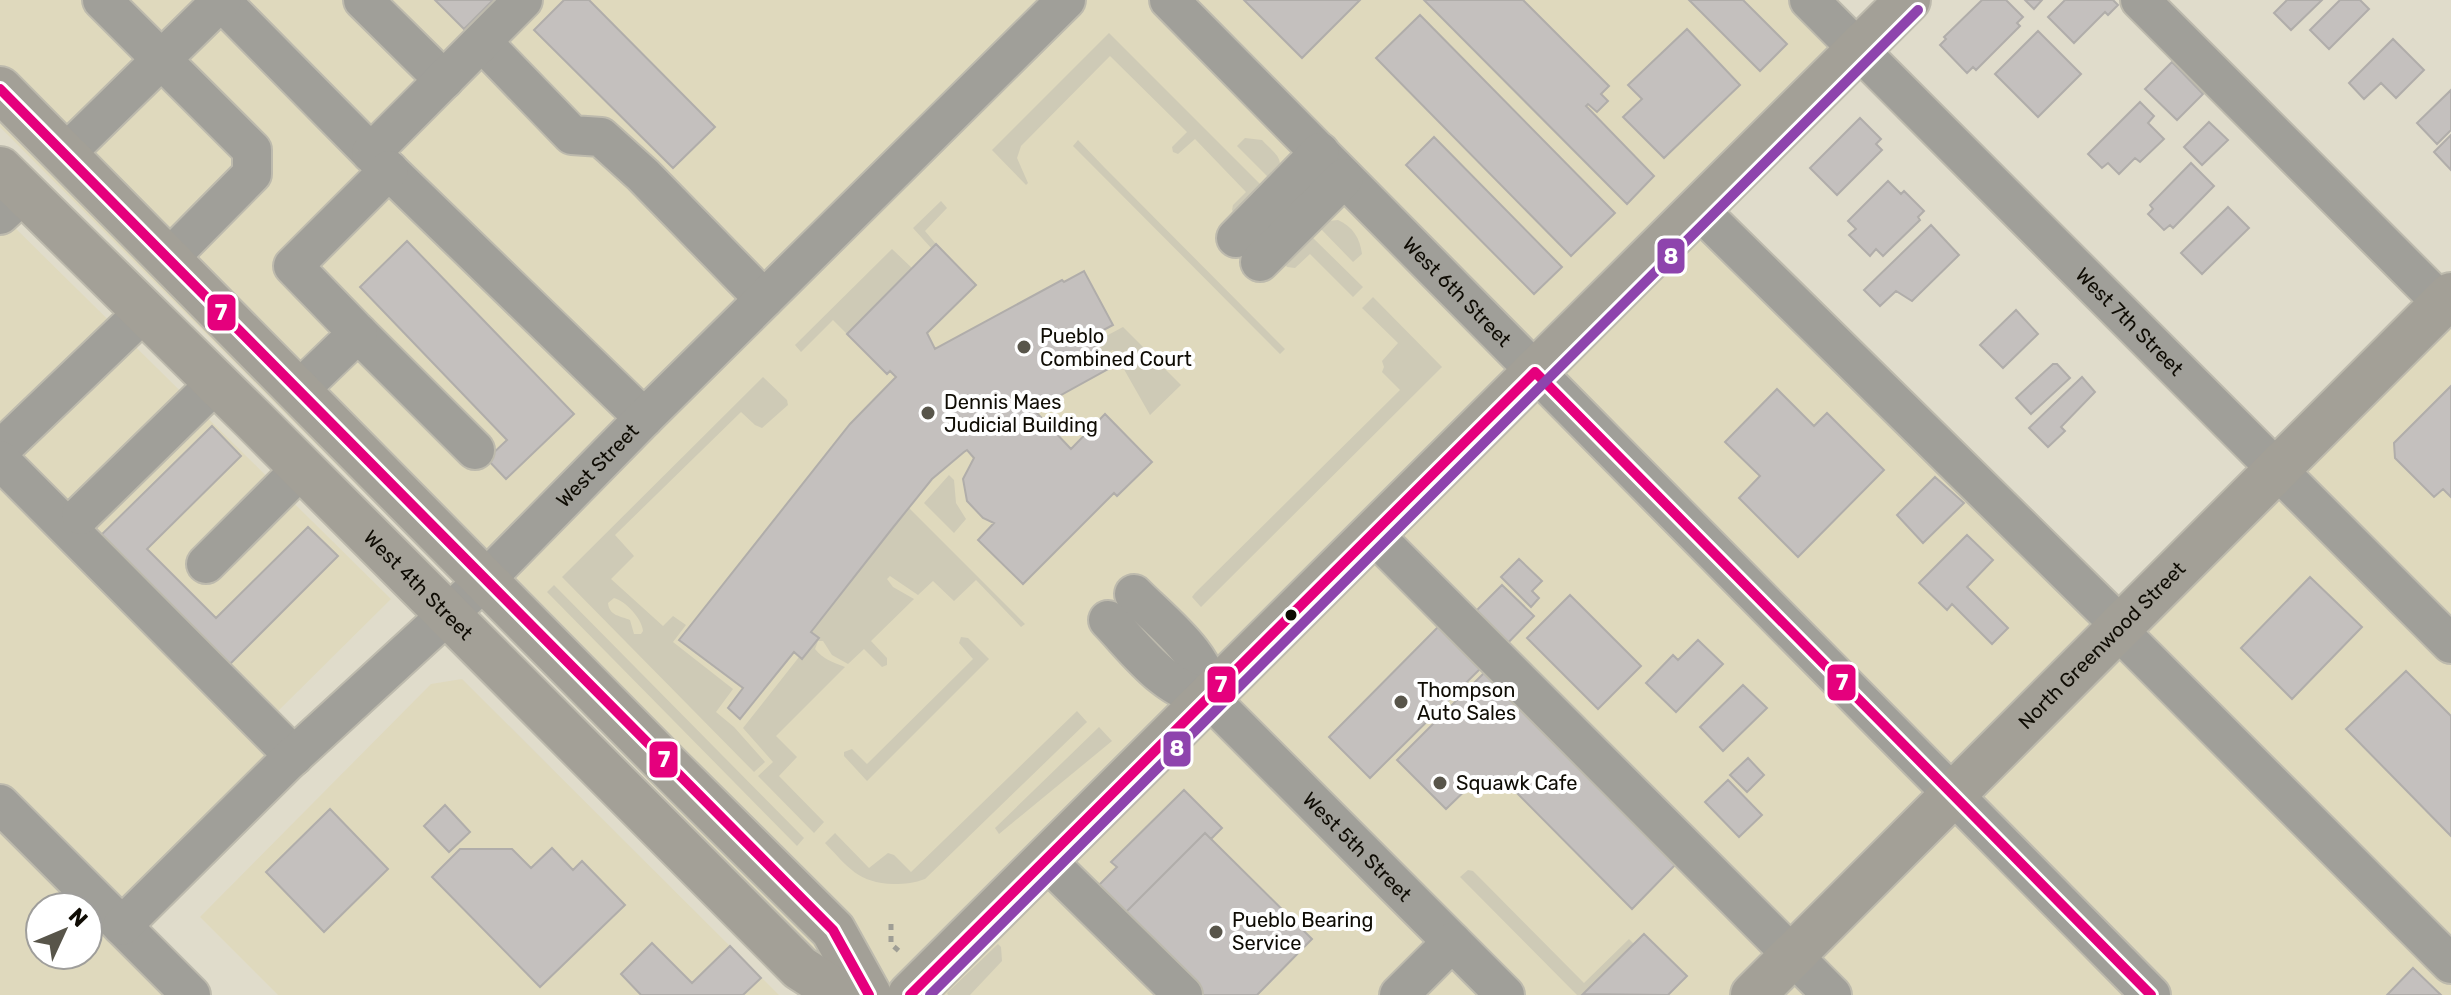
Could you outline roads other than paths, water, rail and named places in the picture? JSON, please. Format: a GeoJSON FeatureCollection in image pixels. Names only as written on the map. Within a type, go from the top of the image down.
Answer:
{"type":"FeatureCollection","features":[{"type":"Feature","properties":{"kind":"main road"},"geometry":{"type":"LineString","coordinates":[[910,995],[1908,0]]}},
{"type":"Feature","properties":{"kind":"main road"},"geometry":{"type":"LineString","coordinates":[[0,89],[833,930],[869,995]]}},
{"type":"Feature","properties":{"kind":"main road","name":"West 4th Street"},"geometry":{"type":"LineString","coordinates":[[8,192],[144,312],[800,968],[842,995]]}},
{"type":"Feature","properties":{"kind":"main road","name":"North Greenwood Street"},"geometry":{"type":"LineString","coordinates":[[1753,995],[2447,300]]}},
{"type":"Feature","properties":{"kind":"street"},"geometry":{"type":"LineString","coordinates":[[102,0],[252,150],[252,174],[169,258]]}},
{"type":"Feature","properties":{"kind":"street"},"geometry":{"type":"LineString","coordinates":[[65,154],[221,0],[380,161],[644,418]]}},
{"type":"Feature","properties":{"kind":"street"},"geometry":{"type":"LineString","coordinates":[[363,0],[444,80]]}},
{"type":"Feature","properties":{"kind":"street"},"geometry":{"type":"LineString","coordinates":[[475,450],[293,266],[444,80],[523,0]]}},
{"type":"Feature","properties":{"kind":"street","name":"West Street"},"geometry":{"type":"LineString","coordinates":[[122,926],[294,756],[485,580],[1066,0]]}},
{"type":"Feature","properties":{"kind":"street","name":"West 6th Street"},"geometry":{"type":"LineString","coordinates":[[1169,0],[2151,995]]}},
{"type":"Feature","properties":{"kind":"street","name":"West 7th Street"},"geometry":{"type":"LineString","coordinates":[[1809,0],[2451,644]]}},
{"type":"Feature","properties":{"kind":"street"},"geometry":{"type":"LineString","coordinates":[[2140,0],[2447,300]]}},
{"type":"Feature","properties":{"kind":"street"},"geometry":{"type":"LineString","coordinates":[[482,42],[572,135],[601,137],[632,165],[764,299]]}},
{"type":"Feature","properties":{"kind":"street"},"geometry":{"type":"LineString","coordinates":[[1248,250],[1332,165]]}},
{"type":"Feature","properties":{"kind":"street"},"geometry":{"type":"LineString","coordinates":[[1698,209],[2451,964]]}},
{"type":"Feature","properties":{"kind":"street"},"geometry":{"type":"LineString","coordinates":[[0,450],[144,312]]}},
{"type":"Feature","properties":{"kind":"street"},"geometry":{"type":"LineString","coordinates":[[299,390],[358,333]]}},
{"type":"Feature","properties":{"kind":"street"},"geometry":{"type":"LineString","coordinates":[[81,515],[216,383]]}},
{"type":"Feature","properties":{"kind":"street"},"geometry":{"type":"LineString","coordinates":[[0,460],[294,756]]}},
{"type":"Feature","properties":{"kind":"street"},"geometry":{"type":"LineString","coordinates":[[206,564],[302,468]]}},
{"type":"Feature","properties":{"kind":"street"},"geometry":{"type":"LineString","coordinates":[[1373,534],[1832,995]]}},
{"type":"Feature","properties":{"kind":"street"},"geometry":{"type":"LineString","coordinates":[[1121,607],[1200,663],[1209,682],[1209,698]]}},
{"type":"Feature","properties":{"kind":"street","name":"West 5th Street"},"geometry":{"type":"LineString","coordinates":[[1209,698],[1505,995]]}},
{"type":"Feature","properties":{"kind":"street"},"geometry":{"type":"LineString","coordinates":[[0,804],[191,995]]}},
{"type":"Feature","properties":{"kind":"street"},"geometry":{"type":"LineString","coordinates":[[1046,860],[1183,995]]}},
{"type":"Feature","properties":{"kind":"street"},"geometry":{"type":"LineString","coordinates":[[1399,995],[1452,942]]}},
{"type":"Feature","properties":{"kind":"place","name":"Pueblo Combined Court"},"geometry":{"type":"Point","coordinates":[1024,347]}},
{"type":"Feature","properties":{"kind":"place","name":"Dennis Maes Judicial Building"},"geometry":{"type":"Point","coordinates":[928,413]}},
{"type":"Feature","properties":{"kind":"place","name":"Thompson Auto Sales"},"geometry":{"type":"Point","coordinates":[1401,702]}},
{"type":"Feature","properties":{"kind":"place","name":"Squawk Cafe"},"geometry":{"type":"Point","coordinates":[1440,783]}},
{"type":"Feature","properties":{"kind":"place","name":"Pueblo Bearing Service"},"geometry":{"type":"Point","coordinates":[1216,932]}}]}
